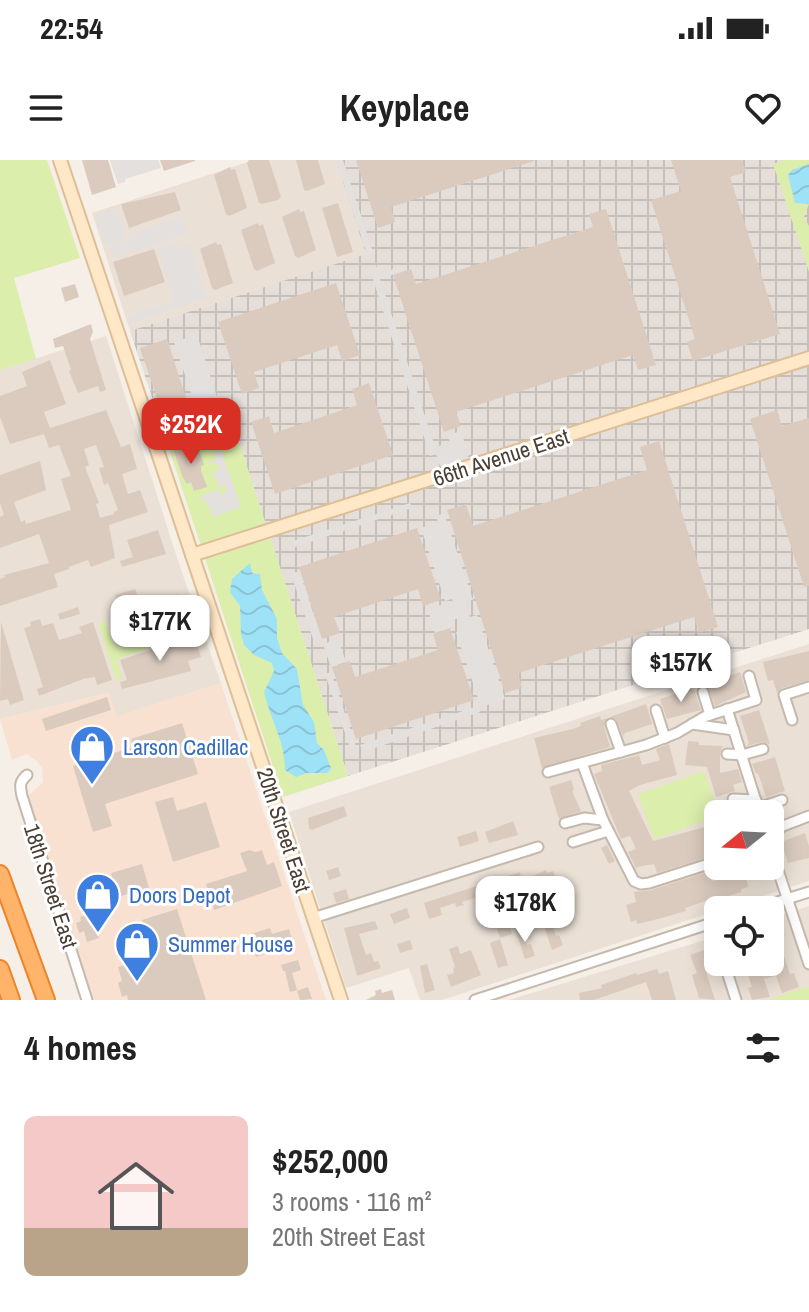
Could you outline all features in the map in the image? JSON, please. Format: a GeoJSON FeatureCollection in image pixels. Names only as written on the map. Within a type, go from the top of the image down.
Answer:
{"type":"FeatureCollection","features":[{"type":"Feature","properties":{"kind":"highway"},"geometry":{"type":"LineString","coordinates":[[0,874],[46,1000]]}},
{"type":"Feature","properties":{"kind":"highway"},"geometry":{"type":"LineString","coordinates":[[0,969],[11,1000]]}},
{"type":"Feature","properties":{"kind":"main road","name":"20th Street East"},"geometry":{"type":"LineString","coordinates":[[60,160],[341,1000]]}},
{"type":"Feature","properties":{"kind":"main road","name":"66th Avenue East"},"geometry":{"type":"LineString","coordinates":[[192,555],[809,358]]}},
{"type":"Feature","properties":{"kind":"street"},"geometry":{"type":"LineString","coordinates":[[548,772],[665,738],[710,715],[756,700],[749,676]]}},
{"type":"Feature","properties":{"kind":"street"},"geometry":{"type":"LineString","coordinates":[[792,720],[784,695],[809,687]]}},
{"type":"Feature","properties":{"kind":"street"},"geometry":{"type":"LineString","coordinates":[[703,692],[710,715]]}},
{"type":"Feature","properties":{"kind":"street"},"geometry":{"type":"LineString","coordinates":[[727,709],[756,800]]}},
{"type":"Feature","properties":{"kind":"street"},"geometry":{"type":"LineString","coordinates":[[656,710],[665,738]]}},
{"type":"Feature","properties":{"kind":"street"},"geometry":{"type":"LineString","coordinates":[[611,724],[621,752]]}},
{"type":"Feature","properties":{"kind":"street"},"geometry":{"type":"LineString","coordinates":[[692,724],[734,730]]}},
{"type":"Feature","properties":{"kind":"street"},"geometry":{"type":"LineString","coordinates":[[727,754],[742,755],[763,749]]}},
{"type":"Feature","properties":{"kind":"street"},"geometry":{"type":"LineString","coordinates":[[582,763],[603,820],[632,878],[641,884],[704,865]]}},
{"type":"Feature","properties":{"kind":"street","name":"18th Street East"},"geometry":{"type":"LineString","coordinates":[[27,775],[19,786],[87,1000]]}},
{"type":"Feature","properties":{"kind":"street"},"geometry":{"type":"LineString","coordinates":[[784,826],[809,816]]}},
{"type":"Feature","properties":{"kind":"street"},"geometry":{"type":"LineString","coordinates":[[565,823],[579,818],[603,820]]}},
{"type":"Feature","properties":{"kind":"street"},"geometry":{"type":"LineString","coordinates":[[573,842],[608,831]]}},
{"type":"Feature","properties":{"kind":"street"},"geometry":{"type":"LineString","coordinates":[[313,918],[538,847]]}},
{"type":"Feature","properties":{"kind":"street"},"geometry":{"type":"LineString","coordinates":[[780,880],[809,964]]}},
{"type":"Feature","properties":{"kind":"street"},"geometry":{"type":"LineString","coordinates":[[786,899],[809,892]]}},
{"type":"Feature","properties":{"kind":"street"},"geometry":{"type":"LineString","coordinates":[[475,1000],[704,926]]}},
{"type":"Feature","properties":{"kind":"street"},"geometry":{"type":"LineString","coordinates":[[728,976],[736,1000]]}},
{"type":"Feature","properties":{"kind":"shaded area"},"geometry":{"type":"Polygon","coordinates":[[[110,160],[158,160],[161,168],[118,184],[110,160]]]}},
{"type":"Feature","properties":{"kind":"shaded area"},"geometry":{"type":"Polygon","coordinates":[[[254,160],[336,160],[367,254],[130,331],[92,213],[254,160]]]}},
{"type":"Feature","properties":{"kind":"shaded area"},"geometry":{"type":"Polygon","coordinates":[[[336,160],[809,160],[809,629],[348,776],[226,403],[161,424],[130,331],[366,254],[336,160]]]}},
{"type":"Feature","properties":{"kind":"shaded area"},"geometry":{"type":"Polygon","coordinates":[[[336,160],[343,160],[374,255],[368,257],[336,160]]]}},
{"type":"Feature","properties":{"kind":"shaded area"},"geometry":{"type":"Polygon","coordinates":[[[117,208],[126,237],[121,239],[123,242],[130,241],[128,234],[181,217],[187,234],[114,258],[109,243],[104,244],[95,215],[117,208]]]}},
{"type":"Feature","properties":{"kind":"shaded area"},"geometry":{"type":"Polygon","coordinates":[[[176,242],[179,249],[190,245],[201,280],[195,283],[203,283],[206,298],[130,323],[128,316],[174,301],[157,248],[176,242]]]}},
{"type":"Feature","properties":{"kind":"shaded area"},"geometry":{"type":"Polygon","coordinates":[[[376,265],[379,274],[405,265],[407,270],[380,279],[435,447],[450,443],[448,435],[461,431],[469,456],[440,466],[436,454],[430,456],[369,267],[376,265]]]}},
{"type":"Feature","properties":{"kind":"shaded area"},"geometry":{"type":"Polygon","coordinates":[[[197,335],[219,403],[197,411],[174,342],[197,335]]]}},
{"type":"Feature","properties":{"kind":"shaded area"},"geometry":{"type":"Polygon","coordinates":[[[106,336],[180,567],[221,683],[116,717],[108,693],[0,719],[0,370],[106,336]]]}},
{"type":"Feature","properties":{"kind":"shaded area"},"geometry":{"type":"Polygon","coordinates":[[[216,437],[241,507],[213,517],[208,502],[204,503],[201,496],[219,489],[222,496],[227,489],[225,485],[219,488],[213,472],[220,469],[218,463],[211,465],[210,462],[217,459],[213,449],[206,451],[203,441],[216,437]]]}},
{"type":"Feature","properties":{"kind":"shaded area"},"geometry":{"type":"Polygon","coordinates":[[[410,503],[412,508],[295,547],[293,541],[410,503]]]}},
{"type":"Feature","properties":{"kind":"shaded area"},"geometry":{"type":"Polygon","coordinates":[[[444,513],[473,600],[465,602],[470,617],[477,615],[505,699],[481,707],[456,632],[462,629],[459,618],[450,621],[452,627],[435,633],[428,609],[444,604],[447,610],[455,608],[452,599],[445,601],[421,528],[438,522],[436,516],[444,513]]]}},
{"type":"Feature","properties":{"kind":"shaded area"},"geometry":{"type":"Polygon","coordinates":[[[299,571],[322,639],[314,642],[291,574],[299,571]]]}},
{"type":"Feature","properties":{"kind":"shaded area"},"geometry":{"type":"Polygon","coordinates":[[[338,639],[346,662],[331,667],[323,644],[338,639]]]}},
{"type":"Feature","properties":{"kind":"shaded area"},"geometry":{"type":"Polygon","coordinates":[[[809,644],[809,881],[763,896],[704,896],[704,915],[442,1000],[420,1000],[409,968],[346,988],[289,812],[809,644]]]}},
{"type":"Feature","properties":{"kind":"shaded area"},"geometry":{"type":"Polygon","coordinates":[[[331,672],[357,749],[351,751],[325,674],[331,672]]]}},
{"type":"Feature","properties":{"kind":"shaded area"},"geometry":{"type":"Polygon","coordinates":[[[221,683],[326,1000],[94,1000],[27,797],[43,782],[42,768],[26,754],[12,760],[0,719],[109,693],[117,716],[221,683]]]}},
{"type":"Feature","properties":{"kind":"shaded area"},"geometry":{"type":"Polygon","coordinates":[[[478,706],[480,712],[363,752],[360,745],[478,706]]]}},
{"type":"Feature","properties":{"kind":"shaded area"},"geometry":{"type":"Polygon","coordinates":[[[809,906],[809,1000],[509,1000],[704,940],[704,976],[784,976],[784,914],[809,906]]]}},
{"type":"Feature","properties":{"kind":"green space"},"geometry":{"type":"Polygon","coordinates":[[[0,160],[47,160],[80,258],[14,278],[36,359],[0,370],[0,160]]]}},
{"type":"Feature","properties":{"kind":"green space"},"geometry":{"type":"Polygon","coordinates":[[[785,160],[809,160],[809,164],[803,166],[801,205],[809,204],[804,217],[809,226],[809,272],[773,164],[785,160]]]}},
{"type":"Feature","properties":{"kind":"green space"},"geometry":{"type":"Polygon","coordinates":[[[226,402],[348,776],[283,797],[161,424],[226,402]]]}},
{"type":"Feature","properties":{"kind":"green space"},"geometry":{"type":"Polygon","coordinates":[[[105,621],[114,646],[174,626],[178,639],[117,659],[122,678],[116,680],[98,623],[105,621]]]}},
{"type":"Feature","properties":{"kind":"green space"},"geometry":{"type":"Polygon","coordinates":[[[704,771],[714,800],[704,800],[704,821],[654,839],[638,794],[704,771]]]}},
{"type":"Feature","properties":{"kind":"green space"},"geometry":{"type":"Polygon","coordinates":[[[809,986],[809,1000],[767,1000],[809,986]]]}},
{"type":"Feature","properties":{"kind":"water"},"geometry":{"type":"Polygon","coordinates":[[[809,164],[809,204],[795,203],[788,175],[792,170],[809,164]]]}},
{"type":"Feature","properties":{"kind":"water"},"geometry":{"type":"Polygon","coordinates":[[[250,563],[252,573],[260,574],[262,590],[277,619],[277,638],[282,653],[297,669],[303,705],[314,722],[317,743],[324,750],[331,768],[328,773],[307,773],[296,777],[285,770],[280,740],[264,692],[274,671],[272,663],[254,655],[244,645],[240,606],[230,592],[232,579],[250,563]]]}},
{"type":"Feature","properties":{"kind":"building"},"geometry":{"type":"Polygon","coordinates":[[[82,160],[108,160],[116,187],[92,195],[82,160]]]}},
{"type":"Feature","properties":{"kind":"building"},"geometry":{"type":"Polygon","coordinates":[[[160,160],[195,160],[195,161],[164,171],[160,160]]]}},
{"type":"Feature","properties":{"kind":"building"},"geometry":{"type":"Polygon","coordinates":[[[249,160],[269,160],[281,197],[278,200],[259,203],[247,163],[249,160]]]}},
{"type":"Feature","properties":{"kind":"building"},"geometry":{"type":"Polygon","coordinates":[[[296,160],[318,160],[325,184],[304,190],[296,160]]]}},
{"type":"Feature","properties":{"kind":"building"},"geometry":{"type":"Polygon","coordinates":[[[356,160],[534,161],[391,207],[395,222],[378,228],[356,160]]]}},
{"type":"Feature","properties":{"kind":"building"},"geometry":{"type":"Polygon","coordinates":[[[671,160],[742,160],[746,172],[730,177],[780,334],[693,361],[687,342],[695,339],[651,200],[681,191],[671,160]]]}},
{"type":"Feature","properties":{"kind":"building"},"geometry":{"type":"Polygon","coordinates":[[[230,167],[231,170],[235,169],[247,208],[229,216],[214,175],[230,167]]]}},
{"type":"Feature","properties":{"kind":"building"},"geometry":{"type":"Polygon","coordinates":[[[175,192],[181,210],[129,228],[121,204],[175,192]]]}},
{"type":"Feature","properties":{"kind":"building"},"geometry":{"type":"Polygon","coordinates":[[[338,203],[353,252],[337,257],[322,208],[338,203]]]}},
{"type":"Feature","properties":{"kind":"building"},"geometry":{"type":"Polygon","coordinates":[[[299,209],[300,212],[304,211],[316,250],[298,258],[282,217],[299,209]]]}},
{"type":"Feature","properties":{"kind":"building"},"geometry":{"type":"Polygon","coordinates":[[[606,209],[656,365],[638,370],[633,355],[456,412],[461,426],[444,432],[393,275],[411,269],[416,284],[593,227],[589,214],[606,209]]]}},
{"type":"Feature","properties":{"kind":"building"},"geometry":{"type":"Polygon","coordinates":[[[258,223],[259,226],[263,224],[275,263],[257,271],[241,230],[258,223]]]}},
{"type":"Feature","properties":{"kind":"building"},"geometry":{"type":"Polygon","coordinates":[[[216,242],[217,245],[221,244],[233,283],[215,290],[200,249],[216,242]]]}},
{"type":"Feature","properties":{"kind":"building"},"geometry":{"type":"Polygon","coordinates":[[[154,249],[165,282],[124,296],[113,262],[154,249]]]}},
{"type":"Feature","properties":{"kind":"building"},"geometry":{"type":"Polygon","coordinates":[[[336,283],[360,355],[342,361],[337,345],[254,372],[259,388],[242,394],[218,322],[336,283]]]}},
{"type":"Feature","properties":{"kind":"building"},"geometry":{"type":"Polygon","coordinates":[[[75,284],[79,297],[65,302],[61,288],[75,284]]]}},
{"type":"Feature","properties":{"kind":"building"},"geometry":{"type":"Polygon","coordinates":[[[91,324],[93,332],[90,339],[106,390],[100,392],[98,386],[78,393],[63,346],[55,348],[53,339],[91,324]]]}},
{"type":"Feature","properties":{"kind":"building"},"geometry":{"type":"Polygon","coordinates":[[[167,339],[189,407],[163,416],[140,348],[167,339]]]}},
{"type":"Feature","properties":{"kind":"building"},"geometry":{"type":"Polygon","coordinates":[[[50,360],[66,404],[44,412],[50,428],[106,410],[121,447],[130,444],[137,469],[122,474],[128,494],[140,490],[148,512],[109,525],[115,558],[91,567],[88,560],[69,567],[54,574],[58,587],[0,606],[0,579],[4,575],[49,563],[39,534],[0,548],[0,517],[4,515],[0,503],[0,475],[40,461],[46,490],[14,502],[21,522],[25,520],[26,524],[71,510],[61,479],[71,476],[59,445],[49,448],[44,434],[10,444],[0,417],[0,396],[27,386],[22,372],[50,360]],[[96,445],[84,449],[89,465],[85,467],[99,503],[96,504],[100,518],[118,510],[108,483],[104,485],[99,468],[104,467],[96,445]]]}},
{"type":"Feature","properties":{"kind":"building"},"geometry":{"type":"Polygon","coordinates":[[[369,383],[393,455],[275,494],[251,422],[269,416],[274,433],[357,405],[352,389],[369,383]]]}},
{"type":"Feature","properties":{"kind":"building"},"geometry":{"type":"Polygon","coordinates":[[[777,410],[782,426],[809,418],[809,586],[804,587],[750,419],[777,410]]]}},
{"type":"Feature","properties":{"kind":"building"},"geometry":{"type":"Polygon","coordinates":[[[659,441],[718,627],[699,633],[694,617],[518,673],[522,688],[505,693],[447,510],[466,504],[473,526],[647,470],[640,447],[659,441]]]}},
{"type":"Feature","properties":{"kind":"building"},"geometry":{"type":"Polygon","coordinates":[[[192,443],[196,454],[200,453],[204,465],[201,471],[207,487],[194,491],[191,482],[187,484],[183,478],[173,449],[192,443]]]}},
{"type":"Feature","properties":{"kind":"building"},"geometry":{"type":"Polygon","coordinates":[[[417,528],[441,600],[423,606],[418,589],[334,617],[340,633],[322,639],[299,567],[417,528]]]}},
{"type":"Feature","properties":{"kind":"building"},"geometry":{"type":"Polygon","coordinates":[[[158,530],[166,554],[122,567],[120,561],[133,557],[127,540],[158,530]]]}},
{"type":"Feature","properties":{"kind":"building"},"geometry":{"type":"Polygon","coordinates":[[[135,589],[141,606],[178,594],[187,620],[115,643],[110,615],[120,612],[115,595],[135,589]]]}},
{"type":"Feature","properties":{"kind":"building"},"geometry":{"type":"Polygon","coordinates":[[[78,607],[80,614],[60,620],[58,614],[78,607]]]}},
{"type":"Feature","properties":{"kind":"building"},"geometry":{"type":"Polygon","coordinates":[[[40,619],[42,626],[53,623],[59,640],[82,633],[79,627],[93,622],[112,680],[97,685],[95,677],[83,679],[39,696],[37,689],[43,687],[24,628],[40,619]]]}},
{"type":"Feature","properties":{"kind":"building"},"geometry":{"type":"Polygon","coordinates":[[[1,622],[24,700],[10,705],[8,699],[0,701],[1,622]]]}},
{"type":"Feature","properties":{"kind":"building"},"geometry":{"type":"Polygon","coordinates":[[[450,628],[474,700],[356,739],[332,667],[350,661],[355,677],[438,650],[433,634],[450,628]]]}},
{"type":"Feature","properties":{"kind":"building"},"geometry":{"type":"Polygon","coordinates":[[[194,636],[201,657],[188,661],[191,671],[122,689],[120,682],[127,680],[120,660],[154,649],[155,652],[194,636]]]}},
{"type":"Feature","properties":{"kind":"building"},"geometry":{"type":"Polygon","coordinates":[[[809,651],[809,680],[782,688],[777,693],[773,680],[768,681],[763,662],[809,651]]]}},
{"type":"Feature","properties":{"kind":"building"},"geometry":{"type":"Polygon","coordinates":[[[740,672],[746,692],[715,706],[707,684],[740,672]]]}},
{"type":"Feature","properties":{"kind":"building"},"geometry":{"type":"Polygon","coordinates":[[[694,690],[701,710],[667,719],[660,699],[694,690]]]}},
{"type":"Feature","properties":{"kind":"building"},"geometry":{"type":"Polygon","coordinates":[[[107,697],[111,710],[46,731],[42,719],[107,697]]]}},
{"type":"Feature","properties":{"kind":"building"},"geometry":{"type":"Polygon","coordinates":[[[646,704],[652,724],[623,736],[616,719],[610,717],[646,704]]]}},
{"type":"Feature","properties":{"kind":"building"},"geometry":{"type":"Polygon","coordinates":[[[759,710],[770,744],[762,742],[746,746],[749,743],[740,716],[759,710]]]}},
{"type":"Feature","properties":{"kind":"building"},"geometry":{"type":"Polygon","coordinates":[[[600,716],[601,720],[607,718],[604,726],[610,747],[542,768],[534,738],[573,729],[600,716]]]}},
{"type":"Feature","properties":{"kind":"building"},"geometry":{"type":"Polygon","coordinates":[[[182,723],[188,742],[195,740],[198,750],[191,752],[198,774],[105,804],[112,826],[93,832],[73,766],[133,747],[131,739],[182,723]]]}},
{"type":"Feature","properties":{"kind":"building"},"geometry":{"type":"Polygon","coordinates":[[[688,741],[699,742],[699,745],[723,746],[720,773],[738,769],[742,782],[733,785],[735,791],[716,797],[707,767],[685,765],[688,741]]]}},
{"type":"Feature","properties":{"kind":"building"},"geometry":{"type":"Polygon","coordinates":[[[669,744],[677,775],[629,791],[653,841],[704,827],[704,858],[657,873],[654,864],[637,867],[637,870],[628,852],[636,849],[630,836],[621,839],[594,774],[602,771],[601,765],[639,755],[642,765],[660,760],[656,749],[669,744]]]}},
{"type":"Feature","properties":{"kind":"building"},"geometry":{"type":"Polygon","coordinates":[[[775,757],[785,791],[766,797],[752,764],[775,757]]]}},
{"type":"Feature","properties":{"kind":"building"},"geometry":{"type":"Polygon","coordinates":[[[571,780],[572,791],[581,811],[559,819],[549,787],[571,780]]]}},
{"type":"Feature","properties":{"kind":"building"},"geometry":{"type":"Polygon","coordinates":[[[173,797],[177,811],[206,802],[220,847],[173,862],[155,802],[173,797]]]}},
{"type":"Feature","properties":{"kind":"building"},"geometry":{"type":"Polygon","coordinates":[[[344,806],[347,816],[312,830],[309,828],[308,818],[344,806]]]}},
{"type":"Feature","properties":{"kind":"building"},"geometry":{"type":"Polygon","coordinates":[[[513,821],[518,835],[489,843],[485,832],[513,821]]]}},
{"type":"Feature","properties":{"kind":"building"},"geometry":{"type":"Polygon","coordinates":[[[476,831],[479,841],[460,847],[457,837],[476,831]]]}},
{"type":"Feature","properties":{"kind":"building"},"geometry":{"type":"Polygon","coordinates":[[[805,833],[809,858],[788,863],[784,841],[805,833]]]}},
{"type":"Feature","properties":{"kind":"building"},"geometry":{"type":"Polygon","coordinates":[[[607,845],[615,861],[609,864],[601,848],[607,845]]]}},
{"type":"Feature","properties":{"kind":"building"},"geometry":{"type":"Polygon","coordinates":[[[262,850],[267,865],[274,862],[282,886],[214,910],[206,884],[247,871],[240,853],[262,850]]]}},
{"type":"Feature","properties":{"kind":"building"},"geometry":{"type":"Polygon","coordinates":[[[142,864],[149,888],[118,897],[111,873],[142,864]]]}},
{"type":"Feature","properties":{"kind":"building"},"geometry":{"type":"Polygon","coordinates":[[[338,867],[341,876],[329,880],[326,871],[338,867]]]}},
{"type":"Feature","properties":{"kind":"building"},"geometry":{"type":"Polygon","coordinates":[[[546,870],[547,873],[553,871],[557,885],[535,892],[533,887],[507,896],[505,889],[462,902],[464,905],[456,907],[455,903],[440,908],[442,915],[429,919],[424,903],[520,872],[522,881],[546,870]]]}},
{"type":"Feature","properties":{"kind":"building"},"geometry":{"type":"Polygon","coordinates":[[[704,873],[704,880],[747,880],[748,887],[728,896],[704,896],[704,901],[685,908],[686,911],[637,924],[636,920],[631,922],[626,905],[636,902],[634,892],[651,890],[704,873]]]}},
{"type":"Feature","properties":{"kind":"building"},"geometry":{"type":"Polygon","coordinates":[[[346,889],[349,899],[336,903],[333,893],[346,889]]]}},
{"type":"Feature","properties":{"kind":"building"},"geometry":{"type":"Polygon","coordinates":[[[407,908],[410,918],[394,924],[390,914],[407,908]]]}},
{"type":"Feature","properties":{"kind":"building"},"geometry":{"type":"Polygon","coordinates":[[[177,909],[206,1000],[128,1000],[127,995],[122,997],[118,967],[153,956],[142,920],[177,909]]]}},
{"type":"Feature","properties":{"kind":"building"},"geometry":{"type":"Polygon","coordinates":[[[102,910],[104,918],[94,922],[99,938],[87,942],[84,931],[79,933],[76,923],[81,921],[80,917],[102,910]]]}},
{"type":"Feature","properties":{"kind":"building"},"geometry":{"type":"Polygon","coordinates":[[[550,917],[556,936],[559,935],[563,945],[552,950],[542,920],[550,917]]]}},
{"type":"Feature","properties":{"kind":"building"},"geometry":{"type":"Polygon","coordinates":[[[375,921],[378,929],[359,934],[366,955],[371,953],[374,962],[378,961],[381,968],[357,976],[344,928],[375,921]]]}},
{"type":"Feature","properties":{"kind":"building"},"geometry":{"type":"Polygon","coordinates":[[[509,925],[512,934],[500,938],[497,929],[509,925]]]}},
{"type":"Feature","properties":{"kind":"building"},"geometry":{"type":"Polygon","coordinates":[[[522,927],[527,945],[531,944],[535,956],[525,959],[515,929],[522,927]]]}},
{"type":"Feature","properties":{"kind":"building"},"geometry":{"type":"Polygon","coordinates":[[[270,928],[272,934],[289,929],[292,939],[275,944],[277,950],[256,957],[248,935],[270,928]]]}},
{"type":"Feature","properties":{"kind":"building"},"geometry":{"type":"Polygon","coordinates":[[[500,939],[508,965],[498,968],[490,943],[500,939]]]}},
{"type":"Feature","properties":{"kind":"building"},"geometry":{"type":"Polygon","coordinates":[[[410,940],[413,949],[400,953],[397,944],[410,940]]]}},
{"type":"Feature","properties":{"kind":"building"},"geometry":{"type":"Polygon","coordinates":[[[458,946],[460,954],[471,950],[481,975],[451,987],[447,975],[454,973],[455,967],[449,949],[458,946]]]}},
{"type":"Feature","properties":{"kind":"building"},"geometry":{"type":"Polygon","coordinates":[[[704,950],[704,976],[707,976],[715,1000],[699,998],[692,975],[697,973],[690,955],[704,950]]]}},
{"type":"Feature","properties":{"kind":"building"},"geometry":{"type":"Polygon","coordinates":[[[784,956],[790,974],[794,973],[799,987],[782,993],[776,976],[784,976],[784,956]]]}},
{"type":"Feature","properties":{"kind":"building"},"geometry":{"type":"Polygon","coordinates":[[[298,960],[301,970],[292,973],[297,990],[290,992],[281,965],[298,960]]]}},
{"type":"Feature","properties":{"kind":"building"},"geometry":{"type":"Polygon","coordinates":[[[427,964],[435,990],[425,993],[420,966],[427,964]]]}},
{"type":"Feature","properties":{"kind":"building"},"geometry":{"type":"Polygon","coordinates":[[[657,969],[659,974],[668,971],[676,1000],[652,1000],[646,982],[594,1000],[580,1000],[579,993],[657,969]]]}},
{"type":"Feature","properties":{"kind":"building"},"geometry":{"type":"Polygon","coordinates":[[[748,976],[776,976],[764,979],[770,997],[752,1000],[748,988],[752,987],[748,976]]]}},
{"type":"Feature","properties":{"kind":"building"},"geometry":{"type":"Polygon","coordinates":[[[308,987],[312,999],[300,1000],[297,991],[308,987]]]}},
{"type":"Feature","properties":{"kind":"building"},"geometry":{"type":"Polygon","coordinates":[[[381,989],[382,993],[392,990],[395,1000],[366,1000],[376,995],[375,991],[381,989]]]}},
{"type":"Feature","properties":{"kind":"place","name":"Larson Cadillac"},"geometry":{"type":"Point","coordinates":[92,786]}},
{"type":"Feature","properties":{"kind":"place","name":"Doors Depot"},"geometry":{"type":"Point","coordinates":[98,934]}},
{"type":"Feature","properties":{"kind":"place","name":"Summer House"},"geometry":{"type":"Point","coordinates":[137,983]}}]}
